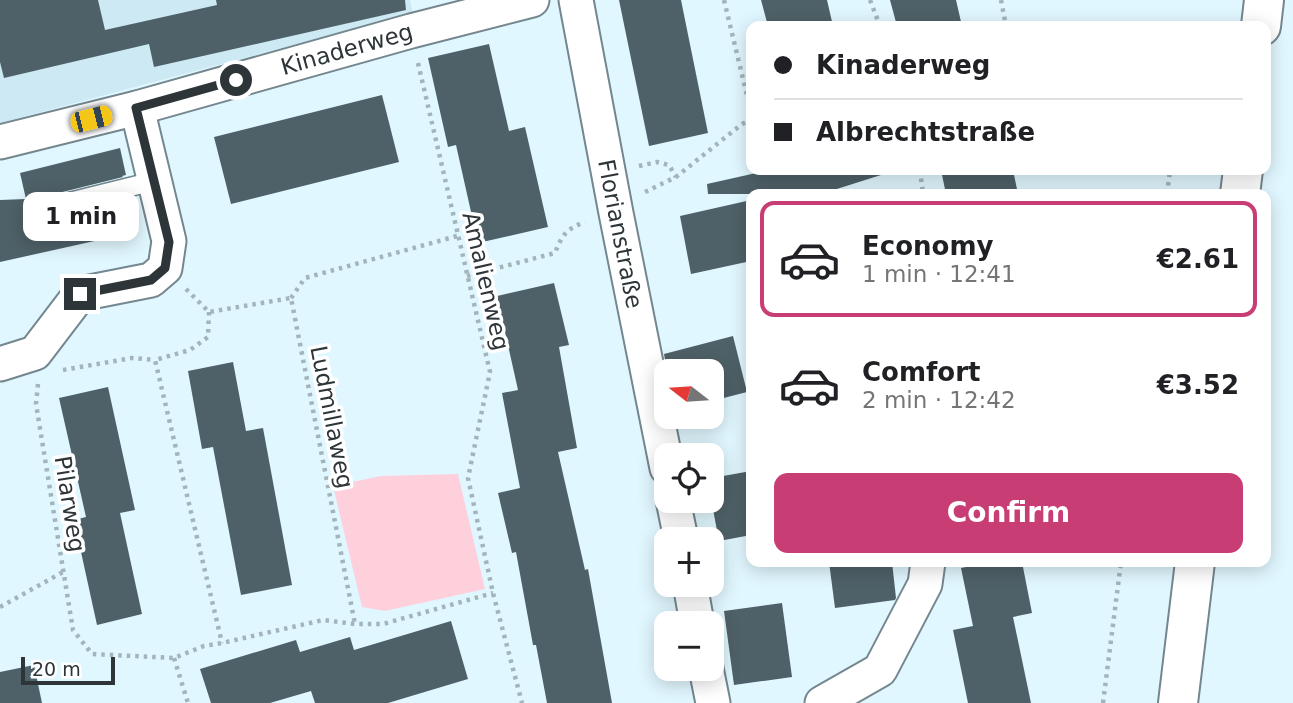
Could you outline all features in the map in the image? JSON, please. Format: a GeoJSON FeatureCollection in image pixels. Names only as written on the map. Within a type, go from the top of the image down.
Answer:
{"type":"FeatureCollection","features":[{"type":"Feature","properties":{"kind":"main road"},"geometry":{"type":"LineString","coordinates":[[1262,21],[1264,0]]}},
{"type":"Feature","properties":{"kind":"main road"},"geometry":{"type":"LineString","coordinates":[[1178,703],[1194,567]]}},
{"type":"Feature","properties":{"kind":"street","name":"Kinaderweg"},"geometry":{"type":"LineString","coordinates":[[0,142],[136,108],[532,0]]}},
{"type":"Feature","properties":{"kind":"street","name":"Florianstraße"},"geometry":{"type":"LineString","coordinates":[[576,0],[623,207],[663,443]]}},
{"type":"Feature","properties":{"kind":"street"},"geometry":{"type":"LineString","coordinates":[[0,364],[37,364],[80,294],[151,280],[165,268],[169,242],[136,108]]}},
{"type":"Feature","properties":{"kind":"street"},"geometry":{"type":"LineString","coordinates":[[822,703],[880,670],[925,584],[927,567]]}},
{"type":"Feature","properties":{"kind":"street"},"geometry":{"type":"LineString","coordinates":[[709,681],[713,703]]}},
{"type":"Feature","properties":{"kind":"lane"},"geometry":{"type":"LineString","coordinates":[[37,210],[154,181]]}},
{"type":"Feature","properties":{"kind":"path"},"geometry":{"type":"LineString","coordinates":[[724,0],[746,91]]}},
{"type":"Feature","properties":{"kind":"path"},"geometry":{"type":"LineString","coordinates":[[870,0],[878,21]]}},
{"type":"Feature","properties":{"kind":"path"},"geometry":{"type":"LineString","coordinates":[[1001,0],[1005,21]]}},
{"type":"Feature","properties":{"kind":"path","name":"Amalienweg"},"geometry":{"type":"LineString","coordinates":[[411,31],[490,372],[468,478],[493,593],[522,703]]}},
{"type":"Feature","properties":{"kind":"path"},"geometry":{"type":"LineString","coordinates":[[467,276],[555,253],[562,235],[580,224],[623,207],[676,177],[746,122]]}},
{"type":"Feature","properties":{"kind":"path"},"geometry":{"type":"LineString","coordinates":[[636,167],[657,162],[669,165],[676,177]]}},
{"type":"Feature","properties":{"kind":"path"},"geometry":{"type":"LineString","coordinates":[[209,312],[291,298],[305,278],[457,236]]}},
{"type":"Feature","properties":{"kind":"path"},"geometry":{"type":"LineString","coordinates":[[37,364],[132,358],[155,360],[190,350],[208,337],[209,312],[165,268]]}},
{"type":"Feature","properties":{"kind":"path","name":"Ludmillaweg"},"geometry":{"type":"LineString","coordinates":[[291,298],[355,624]]}},
{"type":"Feature","properties":{"kind":"path"},"geometry":{"type":"LineString","coordinates":[[155,360],[222,643]]}},
{"type":"Feature","properties":{"kind":"path","name":"Pilarweg"},"geometry":{"type":"LineString","coordinates":[[37,364],[36,404],[73,631],[92,654],[174,658]]}},
{"type":"Feature","properties":{"kind":"path"},"geometry":{"type":"LineString","coordinates":[[1103,703],[1120,567]]}},
{"type":"Feature","properties":{"kind":"path"},"geometry":{"type":"LineString","coordinates":[[0,607],[63,572]]}},
{"type":"Feature","properties":{"kind":"path"},"geometry":{"type":"LineString","coordinates":[[188,703],[174,658],[204,646],[323,620],[383,624],[493,593]]}},
{"type":"Feature","properties":{"kind":"shaded area"},"geometry":{"type":"Polygon","coordinates":[[[0,0],[410,0],[413,13],[0,123],[0,0]]]}},
{"type":"Feature","properties":{"kind":"shaded area"},"geometry":{"type":"Polygon","coordinates":[[[458,474],[485,589],[385,611],[362,607],[333,486],[381,476],[458,474]]]}},
{"type":"Feature","properties":{"kind":"building"},"geometry":{"type":"Polygon","coordinates":[[[0,0],[98,0],[105,30],[217,5],[216,0],[405,0],[406,10],[154,67],[149,44],[4,78],[0,62],[0,0]]]}},
{"type":"Feature","properties":{"kind":"building"},"geometry":{"type":"Polygon","coordinates":[[[619,0],[681,0],[708,133],[649,146],[619,0]]]}},
{"type":"Feature","properties":{"kind":"building"},"geometry":{"type":"Polygon","coordinates":[[[761,0],[827,0],[832,21],[767,21],[761,0]]]}},
{"type":"Feature","properties":{"kind":"building"},"geometry":{"type":"Polygon","coordinates":[[[890,0],[956,0],[961,21],[896,21],[890,0]]]}},
{"type":"Feature","properties":{"kind":"building"},"geometry":{"type":"Polygon","coordinates":[[[489,44],[509,131],[525,127],[548,227],[478,243],[456,145],[448,147],[428,58],[489,44]]]}},
{"type":"Feature","properties":{"kind":"building"},"geometry":{"type":"Polygon","coordinates":[[[382,95],[399,162],[231,204],[214,137],[382,95]]]}},
{"type":"Feature","properties":{"kind":"building"},"geometry":{"type":"Polygon","coordinates":[[[120,148],[126,175],[34,199],[29,202],[26,212],[29,218],[40,221],[128,199],[135,232],[0,262],[0,200],[26,199],[20,173],[120,148]]]}},
{"type":"Feature","properties":{"kind":"building"},"geometry":{"type":"Polygon","coordinates":[[[747,175],[881,175],[837,189],[746,189],[746,194],[708,194],[707,184],[747,175]]]}},
{"type":"Feature","properties":{"kind":"building"},"geometry":{"type":"Polygon","coordinates":[[[942,175],[1014,175],[1017,189],[945,189],[942,175]]]}},
{"type":"Feature","properties":{"kind":"building"},"geometry":{"type":"Polygon","coordinates":[[[746,201],[746,262],[691,274],[680,216],[746,201]]]}},
{"type":"Feature","properties":{"kind":"building"},"geometry":{"type":"Polygon","coordinates":[[[554,283],[569,345],[559,347],[577,448],[558,452],[585,570],[588,569],[612,703],[547,703],[516,552],[512,553],[498,493],[520,488],[502,393],[518,390],[497,296],[554,283]]]}},
{"type":"Feature","properties":{"kind":"building"},"geometry":{"type":"Polygon","coordinates":[[[733,336],[746,392],[724,398],[724,359],[665,359],[664,354],[733,336]]]}},
{"type":"Feature","properties":{"kind":"building"},"geometry":{"type":"Polygon","coordinates":[[[233,362],[246,431],[263,428],[292,585],[241,595],[213,447],[202,449],[188,371],[233,362]]]}},
{"type":"Feature","properties":{"kind":"building"},"geometry":{"type":"Polygon","coordinates":[[[108,387],[135,510],[120,513],[142,614],[97,625],[74,520],[86,517],[59,398],[108,387]]]}},
{"type":"Feature","properties":{"kind":"building"},"geometry":{"type":"Polygon","coordinates":[[[746,472],[746,536],[724,540],[724,527],[716,527],[714,513],[724,513],[724,476],[746,472]]]}},
{"type":"Feature","properties":{"kind":"building"},"geometry":{"type":"Polygon","coordinates":[[[830,567],[893,567],[895,600],[835,608],[830,567]]]}},
{"type":"Feature","properties":{"kind":"building"},"geometry":{"type":"Polygon","coordinates":[[[1023,567],[1032,613],[1013,617],[1031,703],[968,703],[953,630],[973,626],[961,568],[1023,567]]]}},
{"type":"Feature","properties":{"kind":"building"},"geometry":{"type":"Polygon","coordinates":[[[782,603],[792,677],[734,685],[724,611],[782,603]]]}},
{"type":"Feature","properties":{"kind":"building"},"geometry":{"type":"Polygon","coordinates":[[[451,621],[468,679],[388,703],[315,703],[311,691],[270,703],[211,703],[200,669],[296,640],[300,652],[350,637],[354,650],[451,621]]]}},
{"type":"Feature","properties":{"kind":"building"},"geometry":{"type":"Polygon","coordinates":[[[34,665],[42,703],[0,703],[0,672],[34,665]]]}},
{"type":"Feature","properties":{"kind":"route"},"geometry":{"type":"LineString","coordinates":[[80,294],[151,280],[165,268],[169,242],[136,108],[236,80]]}}]}
